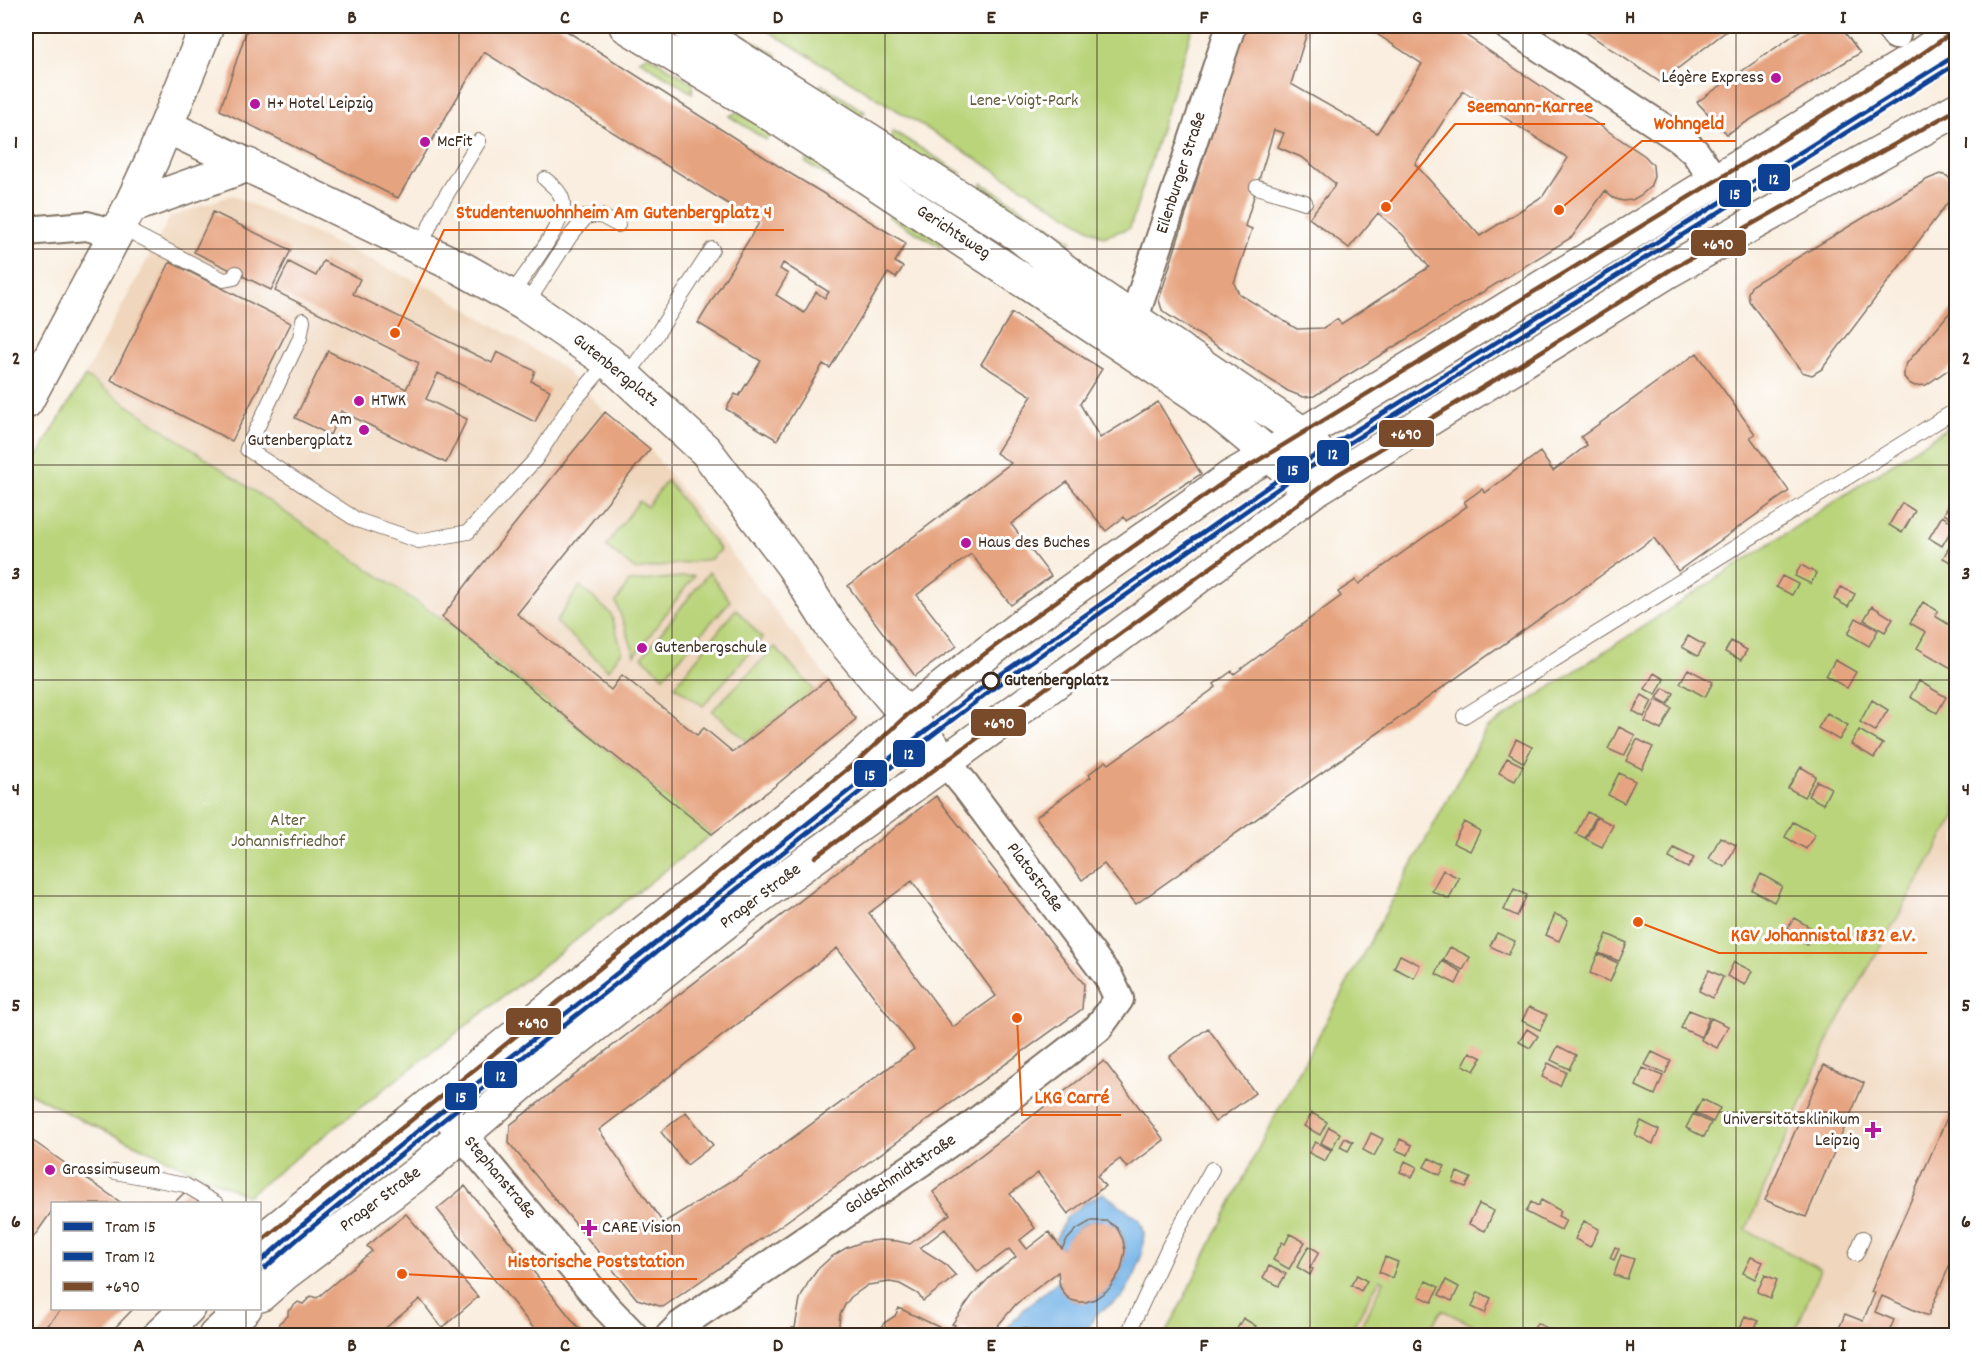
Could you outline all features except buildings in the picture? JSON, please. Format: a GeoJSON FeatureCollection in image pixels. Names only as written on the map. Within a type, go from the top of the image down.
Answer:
{"type":"FeatureCollection","features":[{"type":"Feature","properties":{"kind":"main road"},"geometry":{"type":"LineString","coordinates":[[26,402],[121,222],[166,126],[207,26]]}},
{"type":"Feature","properties":{"kind":"main road","name":"Gerichtsweg"},"geometry":{"type":"LineString","coordinates":[[626,26],[785,123],[997,262],[1302,433],[1325,483]]}},
{"type":"Feature","properties":{"kind":"main road","name":"Gerichtsweg"},"geometry":{"type":"LineString","coordinates":[[688,26],[1016,233],[1083,285],[1125,332],[1269,455],[1325,483]]}},
{"type":"Feature","properties":{"kind":"main road"},"geometry":{"type":"LineString","coordinates":[[261,1241],[861,758],[906,716],[1023,625],[1231,477],[1913,60],[1956,30]]}},
{"type":"Feature","properties":{"kind":"main road","name":"Prager Straße"},"geometry":{"type":"LineString","coordinates":[[261,1294],[284,1274],[404,1184],[533,1074],[742,909],[1111,642],[1325,483],[1670,270],[1956,110]]}},
{"type":"Feature","properties":{"kind":"main road","name":"Gutenbergplatz"},"geometry":{"type":"LineString","coordinates":[[166,126],[420,248],[519,300],[617,369],[706,452],[793,566],[831,626],[945,761]]}},
{"type":"Feature","properties":{"kind":"main road"},"geometry":{"type":"LineString","coordinates":[[121,222],[248,165]]}},
{"type":"Feature","properties":{"kind":"main road"},"geometry":{"type":"LineString","coordinates":[[159,1335],[186,1310]]}},
{"type":"Feature","properties":{"kind":"main road"},"geometry":{"type":"LineString","coordinates":[[215,1335],[243,1310]]}},
{"type":"Feature","properties":{"kind":"street","name":"Eilenburger Straße"},"geometry":{"type":"LineString","coordinates":[[1125,332],[1192,168],[1231,26]]}},
{"type":"Feature","properties":{"kind":"street"},"geometry":{"type":"LineString","coordinates":[[1508,26],[1680,139],[1695,152],[1715,181]]}},
{"type":"Feature","properties":{"kind":"street"},"geometry":{"type":"LineString","coordinates":[[26,231],[121,222]]}},
{"type":"Feature","properties":{"kind":"street","name":"Platostraße"},"geometry":{"type":"LineString","coordinates":[[945,761],[1109,978],[1119,999]]}},
{"type":"Feature","properties":{"kind":"street","name":"Goldschmidtstraße"},"geometry":{"type":"LineString","coordinates":[[670,1335],[681,1325],[965,1131],[1098,1028],[1119,999]]}},
{"type":"Feature","properties":{"kind":"street","name":"Stephanstraße"},"geometry":{"type":"LineString","coordinates":[[435,1102],[615,1318],[634,1335]]}},
{"type":"Feature","properties":{"kind":"lane"},"geometry":{"type":"LineString","coordinates":[[420,248],[436,212],[479,141]]}},
{"type":"Feature","properties":{"kind":"lane"},"geometry":{"type":"LineString","coordinates":[[519,300],[558,224],[563,205],[559,192],[545,179]]}},
{"type":"Feature","properties":{"kind":"lane"},"geometry":{"type":"LineString","coordinates":[[1257,187],[1305,202]]}},
{"type":"Feature","properties":{"kind":"lane"},"geometry":{"type":"LineString","coordinates":[[519,300],[587,216],[601,216],[618,225]]}},
{"type":"Feature","properties":{"kind":"lane"},"geometry":{"type":"LineString","coordinates":[[121,222],[224,280],[234,278],[236,273]]}},
{"type":"Feature","properties":{"kind":"lane"},"geometry":{"type":"LineString","coordinates":[[303,320],[300,338],[247,449],[357,520],[419,541],[468,532],[536,459],[569,407],[653,340],[712,249]]}},
{"type":"Feature","properties":{"kind":"lane"},"geometry":{"type":"LineString","coordinates":[[1464,716],[1956,410]]}},
{"type":"Feature","properties":{"kind":"lane"},"geometry":{"type":"LineString","coordinates":[[1127,1335],[1169,1246],[1212,1169]]}},
{"type":"Feature","properties":{"kind":"lane"},"geometry":{"type":"LineString","coordinates":[[115,1172],[185,1185],[215,1202]]}},
{"type":"Feature","properties":{"kind":"lane"},"geometry":{"type":"LineString","coordinates":[[1856,1254],[1863,1238]]}},
{"type":"Feature","properties":{"kind":"shaded area"},"geometry":{"type":"Polygon","coordinates":[[[232,195],[439,292],[561,366],[605,412],[650,449],[828,679],[856,719],[775,786],[712,834],[442,617],[85,375],[170,217],[232,195]]]}},
{"type":"Feature","properties":{"kind":"shaded area","name":"Universitätsklinikum Leipzig"},"geometry":{"type":"Polygon","coordinates":[[[1956,815],[1956,1335],[1794,1335],[1820,1269],[1745,1230],[1833,1030],[1956,815]]]}},
{"type":"Feature","properties":{"kind":"shaded area"},"geometry":{"type":"Polygon","coordinates":[[[1380,1279],[1493,1335],[1348,1336],[1380,1279]]]}},
{"type":"Feature","properties":{"kind":"green space","name":"Lene-Voigt-Park"},"geometry":{"type":"Polygon","coordinates":[[[760,26],[1193,26],[1130,228],[1103,237],[760,26]]]}},
{"type":"Feature","properties":{"kind":"green space"},"geometry":{"type":"Polygon","coordinates":[[[744,36],[777,55],[772,63],[740,44],[744,36]]]}},
{"type":"Feature","properties":{"kind":"green space"},"geometry":{"type":"Polygon","coordinates":[[[648,55],[693,83],[692,93],[639,60],[648,55]]]}},
{"type":"Feature","properties":{"kind":"green space"},"geometry":{"type":"Polygon","coordinates":[[[821,84],[865,112],[858,117],[816,91],[821,84]]]}},
{"type":"Feature","properties":{"kind":"green space"},"geometry":{"type":"Polygon","coordinates":[[[737,112],[771,132],[766,140],[729,116],[737,112]]]}},
{"type":"Feature","properties":{"kind":"green space"},"geometry":{"type":"Polygon","coordinates":[[[893,131],[961,173],[952,176],[891,140],[893,131]]]}},
{"type":"Feature","properties":{"kind":"green space"},"geometry":{"type":"Polygon","coordinates":[[[810,156],[869,192],[865,200],[805,162],[810,156]]]}},
{"type":"Feature","properties":{"kind":"green space"},"geometry":{"type":"Polygon","coordinates":[[[982,183],[1072,241],[1063,253],[978,193],[982,183]]]}},
{"type":"Feature","properties":{"kind":"green space"},"geometry":{"type":"Polygon","coordinates":[[[892,211],[942,239],[941,247],[889,217],[892,211]]]}},
{"type":"Feature","properties":{"kind":"green space","name":"Alter Johannisfriedhof"},"geometry":{"type":"Polygon","coordinates":[[[85,376],[451,625],[712,834],[247,1196],[73,1116],[26,1091],[26,474],[85,376]]]}},
{"type":"Feature","properties":{"kind":"green space"},"geometry":{"type":"Polygon","coordinates":[[[1956,422],[1956,815],[1833,1030],[1746,1230],[1820,1269],[1794,1335],[1493,1335],[1442,1310],[1426,1335],[1356,1335],[1384,1281],[1380,1279],[1348,1335],[1165,1336],[1273,1119],[1486,729],[1956,422]]]}},
{"type":"Feature","properties":{"kind":"green space"},"geometry":{"type":"Polygon","coordinates":[[[667,480],[720,550],[711,559],[636,570],[606,546],[639,501],[647,507],[667,480]]]}},
{"type":"Feature","properties":{"kind":"green space"},"geometry":{"type":"Polygon","coordinates":[[[709,572],[730,601],[664,676],[642,657],[709,572]]]}},
{"type":"Feature","properties":{"kind":"green space"},"geometry":{"type":"Polygon","coordinates":[[[694,576],[635,655],[616,602],[629,582],[694,576]]]}},
{"type":"Feature","properties":{"kind":"green space"},"geometry":{"type":"Polygon","coordinates":[[[580,586],[611,614],[622,651],[608,670],[556,622],[580,586]]]}},
{"type":"Feature","properties":{"kind":"green space"},"geometry":{"type":"Polygon","coordinates":[[[736,609],[762,638],[703,706],[675,686],[736,609]]]}},
{"type":"Feature","properties":{"kind":"green space"},"geometry":{"type":"Polygon","coordinates":[[[775,647],[814,690],[747,741],[712,711],[775,647]]]}},
{"type":"Feature","properties":{"kind":"water"},"geometry":{"type":"Polygon","coordinates":[[[1103,1193],[1140,1220],[1144,1232],[1142,1253],[1135,1275],[1122,1297],[1095,1315],[1085,1335],[1039,1335],[1035,1331],[1023,1328],[1000,1336],[1023,1310],[1058,1281],[1067,1297],[1080,1302],[1099,1297],[1110,1287],[1118,1275],[1125,1247],[1122,1235],[1114,1226],[1101,1221],[1087,1222],[1076,1230],[1062,1249],[1055,1240],[1066,1218],[1086,1202],[1103,1193]]]}},
{"type":"Feature","properties":{"kind":"tram line","name":"15"},"geometry":{"type":"LineString","coordinates":[[261,1261],[442,1111],[991,681],[1289,472],[1956,55]]}},
{"type":"Feature","properties":{"kind":"tram line","name":"12"},"geometry":{"type":"LineString","coordinates":[[265,1268],[447,1117],[995,687],[1293,478],[1956,64]]}},
{"type":"Feature","properties":{"kind":"transit line","name":"+690"},"geometry":{"type":"LineString","coordinates":[[261,1241],[861,758],[906,716],[1023,625],[1231,477],[1913,60],[1956,30]]}},
{"type":"Feature","properties":{"kind":"transit line","name":"+690"},"geometry":{"type":"LineString","coordinates":[[815,857],[1337,475],[1518,366],[1670,270],[1956,110]]}},
{"type":"Feature","properties":{"kind":"place","name":"Légère Express"},"geometry":{"type":"Point","coordinates":[1776,78]}},
{"type":"Feature","properties":{"kind":"place","name":"H+ Hotel Leipzig"},"geometry":{"type":"Point","coordinates":[255,104]}},
{"type":"Feature","properties":{"kind":"place","name":"McFit"},"geometry":{"type":"Point","coordinates":[425,142]}},
{"type":"Feature","properties":{"kind":"place","name":"Seemann-Karree"},"geometry":{"type":"Point","coordinates":[1386,207]}},
{"type":"Feature","properties":{"kind":"place","name":"Wohngeld"},"geometry":{"type":"Point","coordinates":[1559,210]}},
{"type":"Feature","properties":{"kind":"place","name":"Studentenwohnheim Am Gutenbergplatz 4"},"geometry":{"type":"Point","coordinates":[395,333]}},
{"type":"Feature","properties":{"kind":"place","name":"HTWK"},"geometry":{"type":"Point","coordinates":[359,401]}},
{"type":"Feature","properties":{"kind":"place","name":"Am Gutenbergplatz"},"geometry":{"type":"Point","coordinates":[364,430]}},
{"type":"Feature","properties":{"kind":"place","name":"Haus des Buches"},"geometry":{"type":"Point","coordinates":[966,543]}},
{"type":"Feature","properties":{"kind":"place","name":"Gutenbergschule"},"geometry":{"type":"Point","coordinates":[642,648]}},
{"type":"Feature","properties":{"kind":"place","name":"Gutenbergplatz"},"geometry":{"type":"Point","coordinates":[991,681]}},
{"type":"Feature","properties":{"kind":"place","name":"KGV Johannistal 1832 e.V."},"geometry":{"type":"Point","coordinates":[1638,922]}},
{"type":"Feature","properties":{"kind":"place","name":"LKG Carré"},"geometry":{"type":"Point","coordinates":[1017,1018]}},
{"type":"Feature","properties":{"kind":"place","name":"Universitätsklinikum Leipzig"},"geometry":{"type":"Point","coordinates":[1873,1130]}},
{"type":"Feature","properties":{"kind":"place","name":"Grassimuseum"},"geometry":{"type":"Point","coordinates":[50,1170]}},
{"type":"Feature","properties":{"kind":"place","name":"CARE Vision"},"geometry":{"type":"Point","coordinates":[589,1228]}},
{"type":"Feature","properties":{"kind":"place","name":"Historische Poststation"},"geometry":{"type":"Point","coordinates":[402,1274]}}]}
